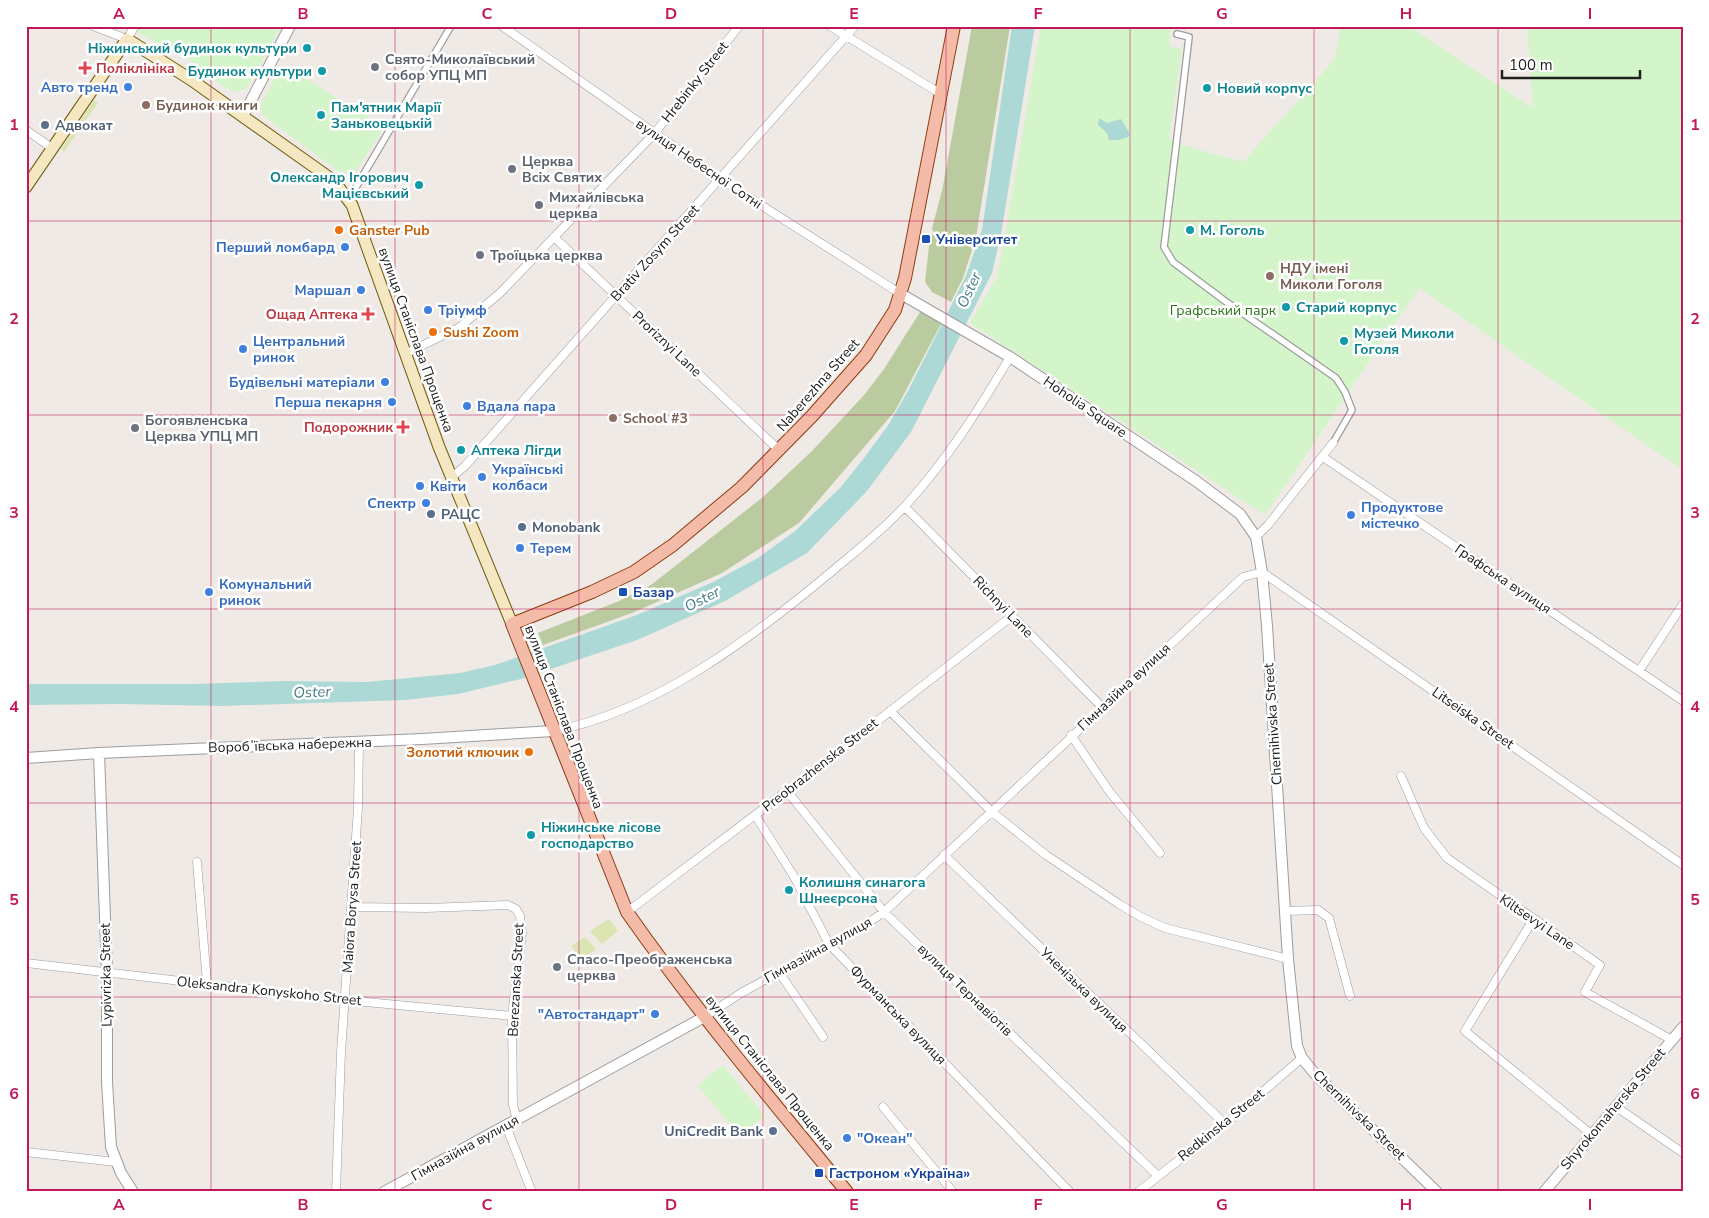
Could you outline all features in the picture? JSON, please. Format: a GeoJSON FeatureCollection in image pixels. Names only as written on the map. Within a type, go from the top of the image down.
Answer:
{"type":"FeatureCollection","features":[{"type":"Feature","properties":{"kind":"main road","name":"Naberezhna Street"},"geometry":{"type":"LineString","coordinates":[[512,624],[592,592],[623,578],[650,562],[742,487],[780,451],[866,355],[884,328],[901,294],[954,26]]}},
{"type":"Feature","properties":{"kind":"main road"},"geometry":{"type":"LineString","coordinates":[[26,187],[127,39],[242,116],[334,181],[349,199]]}},
{"type":"Feature","properties":{"kind":"main road","name":"вулиця Станіслава Прощенка"},"geometry":{"type":"LineString","coordinates":[[349,199],[452,477],[627,912],[656,953],[847,1192]]}},
{"type":"Feature","properties":{"kind":"street"},"geometry":{"type":"LineString","coordinates":[[93,26],[127,39],[135,26]]}},
{"type":"Feature","properties":{"kind":"street"},"geometry":{"type":"LineString","coordinates":[[242,116],[290,26]]}},
{"type":"Feature","properties":{"kind":"street"},"geometry":{"type":"LineString","coordinates":[[349,199],[450,26]]}},
{"type":"Feature","properties":{"kind":"street","name":"вулиця Небесної Сотні"},"geometry":{"type":"LineString","coordinates":[[502,26],[720,180],[901,294]]}},
{"type":"Feature","properties":{"kind":"street","name":"Hrebinky Street"},"geometry":{"type":"LineString","coordinates":[[405,354],[460,326],[500,293],[654,134],[739,26]]}},
{"type":"Feature","properties":{"kind":"street"},"geometry":{"type":"LineString","coordinates":[[830,26],[941,94]]}},
{"type":"Feature","properties":{"kind":"street","name":"Brativ Zosym Street"},"geometry":{"type":"LineString","coordinates":[[452,477],[465,466],[855,26]]}},
{"type":"Feature","properties":{"kind":"street"},"geometry":{"type":"LineString","coordinates":[[1177,34],[1189,37],[1164,247],[1167,254],[1173,262],[1225,301],[1336,378],[1345,392],[1352,410],[1333,443],[1268,525],[1256,537]]}},
{"type":"Feature","properties":{"kind":"street"},"geometry":{"type":"LineString","coordinates":[[26,130],[52,148]]}},
{"type":"Feature","properties":{"kind":"street","name":"Proriznyi Lane"},"geometry":{"type":"LineString","coordinates":[[554,237],[780,451]]}},
{"type":"Feature","properties":{"kind":"street","name":"Hoholia Square"},"geometry":{"type":"LineString","coordinates":[[901,294],[980,342],[1010,357],[1230,506],[1240,514],[1256,537]]}},
{"type":"Feature","properties":{"kind":"street"},"geometry":{"type":"LineString","coordinates":[[553,731],[577,726],[636,703],[699,668],[798,599],[905,507],[962,435],[1010,357]]}},
{"type":"Feature","properties":{"kind":"street","name":"Графська вулиця"},"geometry":{"type":"LineString","coordinates":[[1322,457],[1683,701]]}},
{"type":"Feature","properties":{"kind":"street","name":"Richnyi Lane"},"geometry":{"type":"LineString","coordinates":[[905,507],[1102,707]]}},
{"type":"Feature","properties":{"kind":"street","name":"Chernihivska Street"},"geometry":{"type":"LineString","coordinates":[[1256,537],[1262,572],[1288,959],[1297,1046],[1302,1058],[1316,1074],[1437,1192]]}},
{"type":"Feature","properties":{"kind":"street","name":"Гімназійна вулиця"},"geometry":{"type":"LineString","coordinates":[[384,1192],[706,1016],[829,944],[862,928],[884,912],[1243,577],[1262,572]]}},
{"type":"Feature","properties":{"kind":"street","name":"Litseiska Street"},"geometry":{"type":"LineString","coordinates":[[1262,572],[1683,865]]}},
{"type":"Feature","properties":{"kind":"street"},"geometry":{"type":"LineString","coordinates":[[1639,671],[1683,604]]}},
{"type":"Feature","properties":{"kind":"street","name":"Preobrazhenska Street"},"geometry":{"type":"LineString","coordinates":[[627,912],[787,791],[1012,616]]}},
{"type":"Feature","properties":{"kind":"street"},"geometry":{"type":"LineString","coordinates":[[890,711],[992,812],[1046,855],[1141,917],[1165,928],[1288,959]]}},
{"type":"Feature","properties":{"kind":"street","name":"Воробʼївська набережна"},"geometry":{"type":"LineString","coordinates":[[26,758],[553,731]]}},
{"type":"Feature","properties":{"kind":"street"},"geometry":{"type":"LineString","coordinates":[[1072,735],[1109,791],[1160,853]]}},
{"type":"Feature","properties":{"kind":"street","name":"Maiora Borysa Street"},"geometry":{"type":"LineString","coordinates":[[336,1192],[345,1000],[358,808],[359,742]]}},
{"type":"Feature","properties":{"kind":"street","name":"Lypivrizka Street"},"geometry":{"type":"LineString","coordinates":[[100,753],[111,1147],[116,1162],[133,1192]]}},
{"type":"Feature","properties":{"kind":"street","name":"Kiltsevyi Lane"},"geometry":{"type":"LineString","coordinates":[[1401,776],[1424,828],[1447,858],[1533,920],[1600,965],[1585,992],[1672,1040]]}},
{"type":"Feature","properties":{"kind":"street","name":"вулиця Тернавіотів"},"geometry":{"type":"LineString","coordinates":[[787,791],[884,912],[1158,1176]]}},
{"type":"Feature","properties":{"kind":"street","name":"Фурманська вулиця"},"geometry":{"type":"LineString","coordinates":[[755,815],[793,875],[829,944],[1070,1192]]}},
{"type":"Feature","properties":{"kind":"street","name":"Уненізька вулиця"},"geometry":{"type":"LineString","coordinates":[[944,855],[1225,1124]]}},
{"type":"Feature","properties":{"kind":"street"},"geometry":{"type":"LineString","coordinates":[[197,862],[207,983]]}},
{"type":"Feature","properties":{"kind":"street","name":"Berezanska Street"},"geometry":{"type":"LineString","coordinates":[[352,907],[426,908],[508,905],[516,909],[520,916],[522,933],[512,1016],[512,1106],[517,1120]]}},
{"type":"Feature","properties":{"kind":"street"},"geometry":{"type":"LineString","coordinates":[[1285,911],[1318,910],[1329,918],[1350,996]]}},
{"type":"Feature","properties":{"kind":"street","name":"Kiltsevyi Lane"},"geometry":{"type":"LineString","coordinates":[[1533,920],[1465,1031],[1591,1134]]}},
{"type":"Feature","properties":{"kind":"street","name":"Oleksandra Konyskoho Street"},"geometry":{"type":"LineString","coordinates":[[26,963],[345,1000],[512,1016]]}},
{"type":"Feature","properties":{"kind":"street"},"geometry":{"type":"LineString","coordinates":[[780,972],[823,1037]]}},
{"type":"Feature","properties":{"kind":"street","name":"Shyrokomaherska Street"},"geometry":{"type":"LineString","coordinates":[[1544,1192],[1683,1027]]}},
{"type":"Feature","properties":{"kind":"street","name":"Redkinska Street"},"geometry":{"type":"LineString","coordinates":[[1138,1192],[1225,1124],[1302,1058]]}},
{"type":"Feature","properties":{"kind":"street"},"geometry":{"type":"LineString","coordinates":[[1615,1106],[1683,1153]]}},
{"type":"Feature","properties":{"kind":"street"},"geometry":{"type":"LineString","coordinates":[[883,1108],[953,1192]]}},
{"type":"Feature","properties":{"kind":"street"},"geometry":{"type":"LineString","coordinates":[[506,1126],[532,1192]]}},
{"type":"Feature","properties":{"kind":"street"},"geometry":{"type":"LineString","coordinates":[[26,1152],[116,1162]]}},
{"type":"Feature","properties":{"kind":"green space"},"geometry":{"type":"Polygon","coordinates":[[[140,26],[281,26],[250,83],[245,89],[234,92],[212,79],[198,65],[137,32],[140,26]]]}},
{"type":"Feature","properties":{"kind":"green space"},"geometry":{"type":"Polygon","coordinates":[[[972,26],[1010,26],[976,237],[963,278],[951,302],[932,292],[925,282],[930,237],[934,233],[932,229],[943,186],[972,26]]]}},
{"type":"Feature","properties":{"kind":"green space","name":"Графський парк"},"geometry":{"type":"Polygon","coordinates":[[[1041,26],[1171,26],[1169,46],[1182,49],[1169,139],[1182,145],[1243,162],[1335,59],[1341,26],[1408,26],[1533,108],[1527,26],[1683,26],[1683,470],[1419,288],[1265,515],[970,323],[998,275],[1041,26]]]}},
{"type":"Feature","properties":{"kind":"green space"},"geometry":{"type":"Polygon","coordinates":[[[291,70],[377,122],[381,133],[353,175],[338,171],[262,115],[261,104],[279,72],[291,70]]]}},
{"type":"Feature","properties":{"kind":"green space"},"geometry":{"type":"Polygon","coordinates":[[[94,100],[98,103],[64,152],[61,149],[94,100]]]}},
{"type":"Feature","properties":{"kind":"green space"},"geometry":{"type":"Polygon","coordinates":[[[922,309],[942,322],[895,411],[799,523],[722,573],[632,613],[543,645],[538,633],[619,601],[651,585],[763,497],[812,451],[865,394],[884,369],[922,309]]]}},
{"type":"Feature","properties":{"kind":"green space"},"geometry":{"type":"Polygon","coordinates":[[[609,919],[618,931],[602,944],[590,931],[609,919]]]}},
{"type":"Feature","properties":{"kind":"green space"},"geometry":{"type":"Polygon","coordinates":[[[585,937],[596,949],[582,960],[571,946],[585,937]]]}},
{"type":"Feature","properties":{"kind":"green space"},"geometry":{"type":"Polygon","coordinates":[[[723,1065],[765,1116],[739,1136],[698,1085],[723,1065]]]}},
{"type":"Feature","properties":{"kind":"water","name":"Oster"},"geometry":{"type":"Polygon","coordinates":[[[1012,26],[1035,26],[1001,234],[992,273],[911,432],[867,491],[807,553],[725,601],[637,640],[521,679],[458,694],[405,700],[221,706],[26,705],[26,684],[367,682],[460,673],[495,665],[637,615],[713,582],[758,558],[795,531],[840,488],[864,458],[889,424],[909,389],[966,276],[982,230],[1012,26]]]}},
{"type":"Feature","properties":{"kind":"water"},"geometry":{"type":"Polygon","coordinates":[[[1099,118],[1107,123],[1121,119],[1130,134],[1128,137],[1119,140],[1109,140],[1107,133],[1098,125],[1099,118]]]}},
{"type":"Feature","properties":{"kind":"place","name":"Ніжинський будинок культури"},"geometry":{"type":"Point","coordinates":[307,48]}},
{"type":"Feature","properties":{"kind":"place","name":"Свято-Миколаївський собор УПЦ МП"},"geometry":{"type":"Point","coordinates":[375,67]}},
{"type":"Feature","properties":{"kind":"place","name":"Поліклініка"},"geometry":{"type":"Point","coordinates":[85,68]}},
{"type":"Feature","properties":{"kind":"place","name":"Будинок культури"},"geometry":{"type":"Point","coordinates":[322,71]}},
{"type":"Feature","properties":{"kind":"place","name":"Авто тренд"},"geometry":{"type":"Point","coordinates":[128,87]}},
{"type":"Feature","properties":{"kind":"place","name":"Новий корпус"},"geometry":{"type":"Point","coordinates":[1207,88]}},
{"type":"Feature","properties":{"kind":"place","name":"Будинок книги"},"geometry":{"type":"Point","coordinates":[146,105]}},
{"type":"Feature","properties":{"kind":"place","name":"Пам'ятник Марії Заньковецькій"},"geometry":{"type":"Point","coordinates":[321,115]}},
{"type":"Feature","properties":{"kind":"place","name":"Адвокат"},"geometry":{"type":"Point","coordinates":[45,125]}},
{"type":"Feature","properties":{"kind":"place","name":"Церква Всіх Святих"},"geometry":{"type":"Point","coordinates":[512,169]}},
{"type":"Feature","properties":{"kind":"place","name":"Олександр Ігорович Мацієвський"},"geometry":{"type":"Point","coordinates":[419,185]}},
{"type":"Feature","properties":{"kind":"place","name":"Михайлівська церква"},"geometry":{"type":"Point","coordinates":[539,205]}},
{"type":"Feature","properties":{"kind":"place","name":"Ganster Pub"},"geometry":{"type":"Point","coordinates":[339,230]}},
{"type":"Feature","properties":{"kind":"place","name":"М. Гоголь"},"geometry":{"type":"Point","coordinates":[1190,230]}},
{"type":"Feature","properties":{"kind":"place","name":"Університет"},"geometry":{"type":"Point","coordinates":[926,239]}},
{"type":"Feature","properties":{"kind":"place","name":"Перший ломбард"},"geometry":{"type":"Point","coordinates":[345,247]}},
{"type":"Feature","properties":{"kind":"place","name":"Троїцька церква"},"geometry":{"type":"Point","coordinates":[480,255]}},
{"type":"Feature","properties":{"kind":"place","name":"НДУ імені Миколи Гоголя"},"geometry":{"type":"Point","coordinates":[1270,276]}},
{"type":"Feature","properties":{"kind":"place","name":"Маршал"},"geometry":{"type":"Point","coordinates":[361,290]}},
{"type":"Feature","properties":{"kind":"place","name":"Старий корпус"},"geometry":{"type":"Point","coordinates":[1286,307]}},
{"type":"Feature","properties":{"kind":"place","name":"Тріумф"},"geometry":{"type":"Point","coordinates":[428,310]}},
{"type":"Feature","properties":{"kind":"place","name":"Ощад Аптека"},"geometry":{"type":"Point","coordinates":[368,314]}},
{"type":"Feature","properties":{"kind":"place","name":"Sushi Zoom"},"geometry":{"type":"Point","coordinates":[433,332]}},
{"type":"Feature","properties":{"kind":"place","name":"Музей Миколи Гоголя"},"geometry":{"type":"Point","coordinates":[1344,341]}},
{"type":"Feature","properties":{"kind":"place","name":"Центральний ринок"},"geometry":{"type":"Point","coordinates":[243,349]}},
{"type":"Feature","properties":{"kind":"place","name":"Будівельні матеріали"},"geometry":{"type":"Point","coordinates":[385,382]}},
{"type":"Feature","properties":{"kind":"place","name":"Перша пекарня"},"geometry":{"type":"Point","coordinates":[392,402]}},
{"type":"Feature","properties":{"kind":"place","name":"Вдала пара"},"geometry":{"type":"Point","coordinates":[467,406]}},
{"type":"Feature","properties":{"kind":"place","name":"School #3"},"geometry":{"type":"Point","coordinates":[613,418]}},
{"type":"Feature","properties":{"kind":"place","name":"Подорожник"},"geometry":{"type":"Point","coordinates":[403,427]}},
{"type":"Feature","properties":{"kind":"place","name":"Богоявленська Церква УПЦ МП"},"geometry":{"type":"Point","coordinates":[135,428]}},
{"type":"Feature","properties":{"kind":"place","name":"Аптека Лігди"},"geometry":{"type":"Point","coordinates":[461,450]}},
{"type":"Feature","properties":{"kind":"place","name":"Українські колбаси"},"geometry":{"type":"Point","coordinates":[482,477]}},
{"type":"Feature","properties":{"kind":"place","name":"Квіти"},"geometry":{"type":"Point","coordinates":[420,486]}},
{"type":"Feature","properties":{"kind":"place","name":"Спектр"},"geometry":{"type":"Point","coordinates":[426,503]}},
{"type":"Feature","properties":{"kind":"place","name":"РАЦС"},"geometry":{"type":"Point","coordinates":[431,514]}},
{"type":"Feature","properties":{"kind":"place","name":"Продуктове містечко"},"geometry":{"type":"Point","coordinates":[1351,515]}},
{"type":"Feature","properties":{"kind":"place","name":"Monobank"},"geometry":{"type":"Point","coordinates":[522,527]}},
{"type":"Feature","properties":{"kind":"place","name":"Терем"},"geometry":{"type":"Point","coordinates":[520,548]}},
{"type":"Feature","properties":{"kind":"place","name":"Комунальний ринок"},"geometry":{"type":"Point","coordinates":[209,592]}},
{"type":"Feature","properties":{"kind":"place","name":"Базар"},"geometry":{"type":"Point","coordinates":[623,592]}},
{"type":"Feature","properties":{"kind":"place","name":"Золотий ключик"},"geometry":{"type":"Point","coordinates":[529,752]}},
{"type":"Feature","properties":{"kind":"place","name":"Ніжинське лісове господарство"},"geometry":{"type":"Point","coordinates":[531,835]}},
{"type":"Feature","properties":{"kind":"place","name":"Колишня синагога Шнеєрсона"},"geometry":{"type":"Point","coordinates":[789,890]}},
{"type":"Feature","properties":{"kind":"place","name":"Спасо-Преображенська церква"},"geometry":{"type":"Point","coordinates":[557,967]}},
{"type":"Feature","properties":{"kind":"place","name":"\"Автостандарт\""},"geometry":{"type":"Point","coordinates":[655,1014]}},
{"type":"Feature","properties":{"kind":"place","name":"UniCredit Bank"},"geometry":{"type":"Point","coordinates":[773,1131]}},
{"type":"Feature","properties":{"kind":"place","name":"\"Океан\""},"geometry":{"type":"Point","coordinates":[847,1138]}},
{"type":"Feature","properties":{"kind":"place","name":"Гастроном «Україна»"},"geometry":{"type":"Point","coordinates":[819,1173]}}]}
